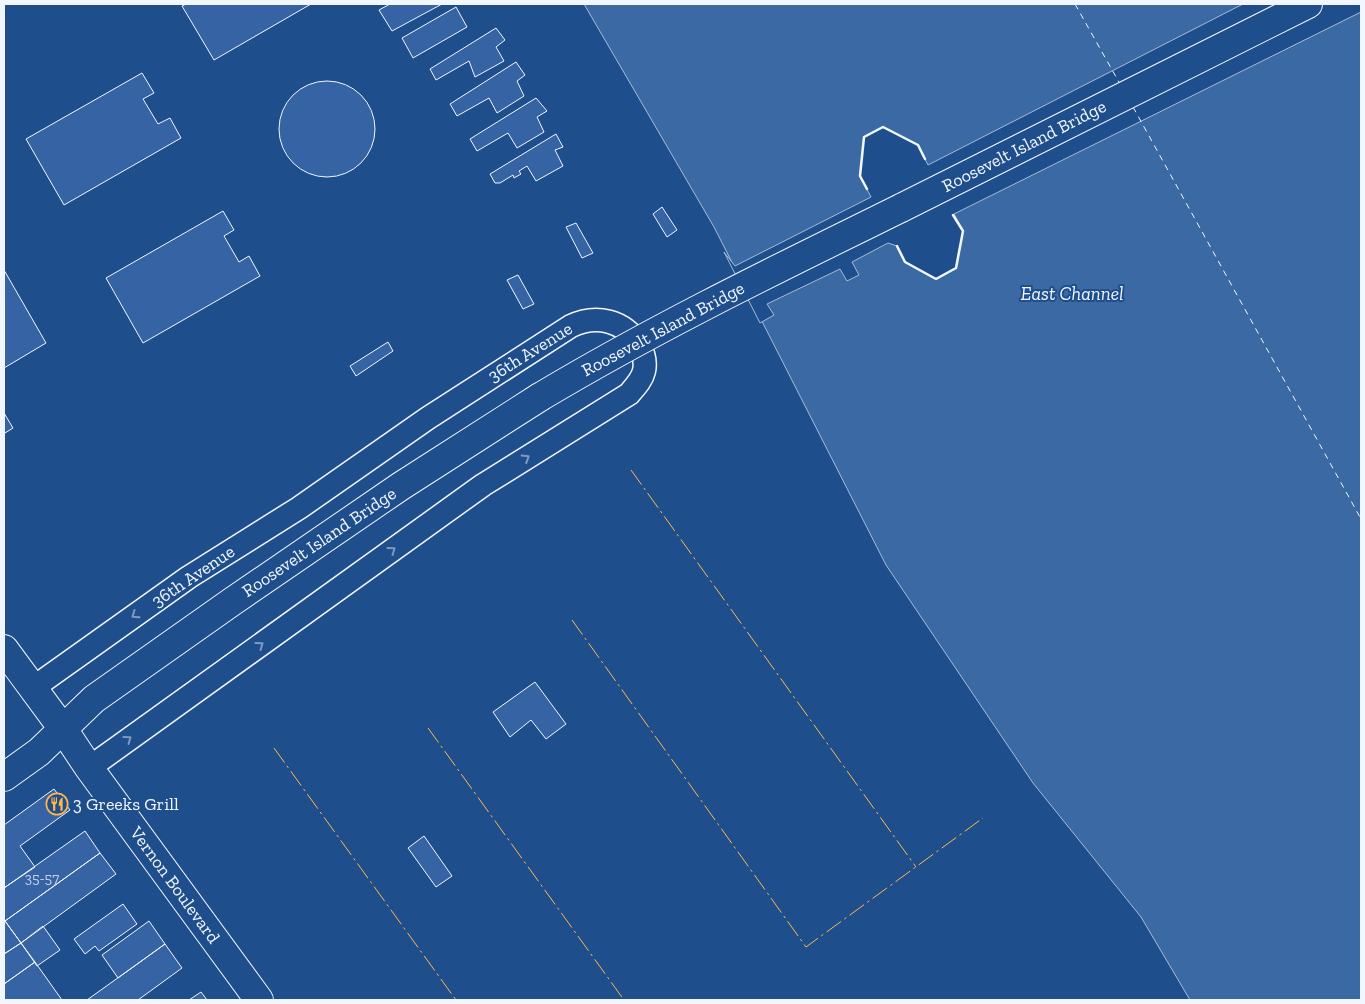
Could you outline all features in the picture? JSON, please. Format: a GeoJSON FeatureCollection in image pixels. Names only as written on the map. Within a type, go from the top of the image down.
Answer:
{"type":"FeatureCollection","features":[{"type":"Feature","properties":{"kind":"main road","name":"Roosevelt Island Bridge"},"geometry":{"type":"LineString","coordinates":[[63,728],[94,699],[233,600],[401,486],[606,357],[1308,4]]}},
{"type":"Feature","properties":{"kind":"main road","name":"Vernon Boulevard"},"geometry":{"type":"LineString","coordinates":[[4,649],[259,1000]]}},
{"type":"Feature","properties":{"kind":"main road"},"geometry":{"type":"LineString","coordinates":[[4,777],[39,752],[63,728]]}},
{"type":"Feature","properties":{"kind":"street","name":"36th Avenue"},"geometry":{"type":"LineString","coordinates":[[33,688],[189,577],[299,508],[428,418],[571,326],[589,320],[604,320],[612,321],[631,333],[640,347],[644,371],[641,380],[629,394],[483,485],[89,768]]}},
{"type":"Feature","properties":{"kind":"water","name":"East Channel"},"geometry":{"type":"Polygon","coordinates":[[[584,4],[1361,4],[1361,1000],[1190,1000],[1141,917],[1033,783],[886,565],[714,227],[584,4]]]}},
{"type":"Feature","properties":{"kind":"pier"},"geometry":{"type":"Polygon","coordinates":[[[1243,4],[1361,4],[1361,12],[954,214],[963,231],[956,268],[936,279],[905,262],[897,246],[888,243],[852,262],[859,275],[847,281],[840,269],[767,304],[774,315],[760,323],[724,252],[735,266],[871,197],[860,176],[864,137],[883,127],[918,145],[928,165],[1243,4]]]}},
{"type":"Feature","properties":{"kind":"building"},"geometry":{"type":"Polygon","coordinates":[[[186,4],[311,4],[214,60],[182,6],[186,4]]]}},
{"type":"Feature","properties":{"kind":"building"},"geometry":{"type":"Polygon","coordinates":[[[390,4],[442,4],[392,31],[379,10],[390,4]]]}},
{"type":"Feature","properties":{"kind":"building"},"geometry":{"type":"Polygon","coordinates":[[[456,7],[467,27],[413,58],[402,38],[456,7]]]}},
{"type":"Feature","properties":{"kind":"building"},"geometry":{"type":"Polygon","coordinates":[[[496,28],[505,40],[496,47],[504,61],[475,77],[469,61],[436,80],[430,69],[496,28]]]}},
{"type":"Feature","properties":{"kind":"building"},"geometry":{"type":"Polygon","coordinates":[[[516,62],[525,75],[517,81],[524,96],[497,113],[489,98],[457,116],[450,104],[516,62]]]}},
{"type":"Feature","properties":{"kind":"building"},"geometry":{"type":"Polygon","coordinates":[[[142,73],[154,93],[143,99],[158,124],[170,118],[181,138],[64,205],[26,139],[142,73]]]}},
{"type":"Feature","properties":{"kind":"building"},"geometry":{"type":"Polygon","coordinates":[[[318,81],[336,81],[354,89],[367,102],[375,120],[372,148],[354,169],[336,177],[318,177],[300,169],[287,156],[279,138],[279,120],[287,102],[300,89],[318,81]]]}},
{"type":"Feature","properties":{"kind":"building"},"geometry":{"type":"Polygon","coordinates":[[[536,98],[547,111],[537,117],[544,132],[517,148],[508,133],[477,151],[470,139],[536,98]]]}},
{"type":"Feature","properties":{"kind":"building"},"geometry":{"type":"Polygon","coordinates":[[[556,134],[563,147],[555,150],[563,166],[536,181],[527,166],[519,171],[521,174],[514,178],[513,175],[500,183],[495,183],[490,174],[556,134]]]}},
{"type":"Feature","properties":{"kind":"building"},"geometry":{"type":"Polygon","coordinates":[[[662,207],[677,230],[667,237],[653,214],[662,207]]]}},
{"type":"Feature","properties":{"kind":"building"},"geometry":{"type":"Polygon","coordinates":[[[223,211],[234,230],[224,236],[239,262],[249,256],[260,276],[143,343],[106,278],[223,211]]]}},
{"type":"Feature","properties":{"kind":"building"},"geometry":{"type":"Polygon","coordinates":[[[576,223],[593,253],[582,258],[566,227],[576,223]]]}},
{"type":"Feature","properties":{"kind":"building"},"geometry":{"type":"Polygon","coordinates":[[[4,270],[46,343],[4,368],[4,270]]]}},
{"type":"Feature","properties":{"kind":"building"},"geometry":{"type":"Polygon","coordinates":[[[518,275],[534,304],[523,309],[507,280],[518,275]]]}},
{"type":"Feature","properties":{"kind":"building"},"geometry":{"type":"Polygon","coordinates":[[[388,342],[393,351],[356,376],[350,366],[388,342]]]}},
{"type":"Feature","properties":{"kind":"building"},"geometry":{"type":"Polygon","coordinates":[[[4,413],[13,428],[5,433],[4,431],[4,413]]]}},
{"type":"Feature","properties":{"kind":"building"},"geometry":{"type":"Polygon","coordinates":[[[535,682],[566,724],[546,739],[531,720],[510,737],[493,712],[535,682]]]}},
{"type":"Feature","properties":{"kind":"building"},"geometry":{"type":"Polygon","coordinates":[[[54,789],[70,810],[20,846],[35,867],[4,888],[4,825],[54,789]]]}},
{"type":"Feature","properties":{"kind":"building"},"geometry":{"type":"Polygon","coordinates":[[[85,831],[100,853],[5,921],[4,888],[85,831]]]}},
{"type":"Feature","properties":{"kind":"building"},"geometry":{"type":"Polygon","coordinates":[[[424,836],[452,876],[436,887],[408,848],[424,836]]]}},
{"type":"Feature","properties":{"kind":"building"},"geometry":{"type":"Polygon","coordinates":[[[100,853],[116,874],[21,943],[5,921],[100,853]]]}},
{"type":"Feature","properties":{"kind":"building"},"geometry":{"type":"Polygon","coordinates":[[[123,904],[137,924],[99,951],[95,946],[85,954],[74,939],[123,904]]]}},
{"type":"Feature","properties":{"kind":"building"},"geometry":{"type":"Polygon","coordinates":[[[149,921],[165,944],[118,978],[102,955],[149,921]]]}},
{"type":"Feature","properties":{"kind":"building"},"geometry":{"type":"Polygon","coordinates":[[[4,922],[21,943],[4,954],[4,922]]]}},
{"type":"Feature","properties":{"kind":"building"},"geometry":{"type":"Polygon","coordinates":[[[43,926],[60,950],[37,966],[21,943],[43,926]]]}},
{"type":"Feature","properties":{"kind":"building"},"geometry":{"type":"Polygon","coordinates":[[[21,943],[35,962],[4,984],[4,954],[21,943]]]}},
{"type":"Feature","properties":{"kind":"building"},"geometry":{"type":"Polygon","coordinates":[[[165,944],[182,968],[138,1000],[87,1000],[165,944]]]}},
{"type":"Feature","properties":{"kind":"building"},"geometry":{"type":"Polygon","coordinates":[[[35,962],[62,1000],[4,1000],[4,984],[35,962]]]}},
{"type":"Feature","properties":{"kind":"building"},"geometry":{"type":"Polygon","coordinates":[[[201,992],[207,1000],[189,1000],[201,992]]]}},
{"type":"Feature","properties":{"kind":"ferry route"},"geometry":{"type":"LineString","coordinates":[[1075,4],[1120,84]]}},
{"type":"Feature","properties":{"kind":"ferry route"},"geometry":{"type":"LineString","coordinates":[[1133,107],[1361,519]]}},
{"type":"Feature","properties":{"kind":"wall"},"geometry":{"type":"LineString","coordinates":[[867,189],[860,176],[864,137],[883,127],[918,145],[925,159]]}},
{"type":"Feature","properties":{"kind":"wall"},"geometry":{"type":"LineString","coordinates":[[897,246],[905,262],[936,279],[956,268],[963,231],[953,215]]}},
{"type":"Feature","properties":{"kind":"power"},"geometry":{"type":"LineString","coordinates":[[631,470],[916,867]]}},
{"type":"Feature","properties":{"kind":"power"},"geometry":{"type":"LineString","coordinates":[[572,620],[806,947],[983,818]]}},
{"type":"Feature","properties":{"kind":"power"},"geometry":{"type":"LineString","coordinates":[[428,728],[624,1000]]}},
{"type":"Feature","properties":{"kind":"power"},"geometry":{"type":"LineString","coordinates":[[274,748],[456,1000]]}},
{"type":"Feature","properties":{"kind":"place","name":"3 Greeks Grill"},"geometry":{"type":"Point","coordinates":[57,804]}}]}
